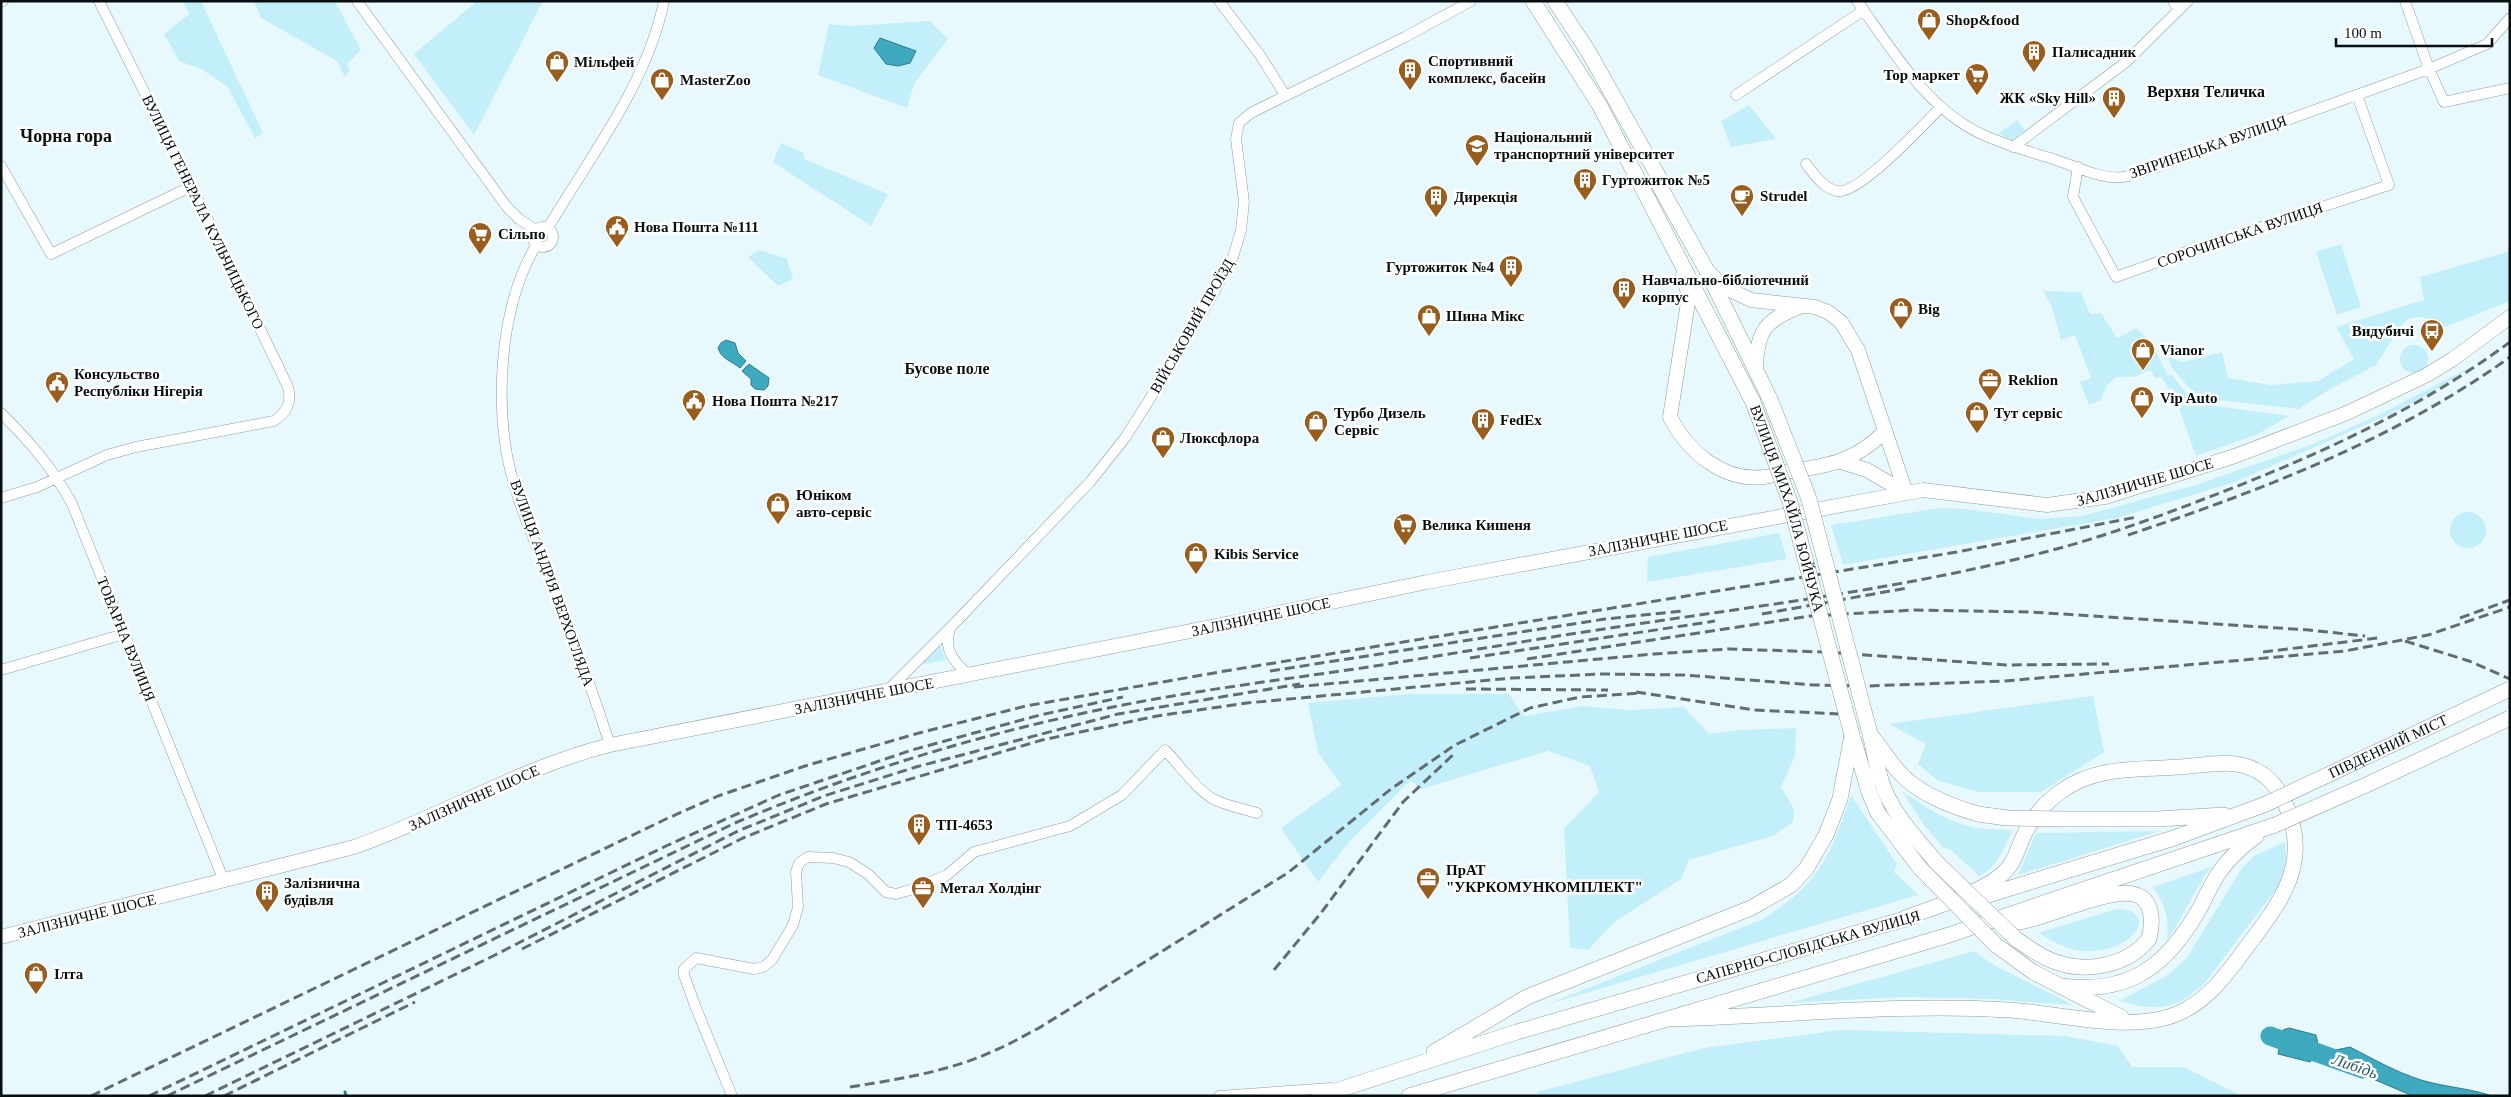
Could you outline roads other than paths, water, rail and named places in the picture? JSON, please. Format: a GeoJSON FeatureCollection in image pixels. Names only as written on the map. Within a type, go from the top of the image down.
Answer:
{"type":"FeatureCollection","features":[{"type":"Feature","properties":{"kind":"main road","name":"ВУЛИЦЯ МИХАЙЛА БОЙЧУКА"},"geometry":{"type":"LineString","coordinates":[[1533,1],[1600,106],[1753,402],[1790,502],[1852,735],[1866,783],[1878,813],[1920,868],[1996,945],[2033,972],[2099,1008],[2134,1022]]}},
{"type":"Feature","properties":{"kind":"main road","name":"ВУЛИЦЯ МИХАЙЛА БОЙЧУКА"},"geometry":{"type":"LineString","coordinates":[[1555,1],[1615,97],[1661,181],[1659,185],[1706,269],[1770,399],[1809,498],[1881,781],[1893,806],[1910,831],[1937,863],[2016,939],[2037,954],[2068,966],[2113,964],[2129,958],[2149,939],[2153,925],[2152,915],[2141,898],[2133,894],[2116,894],[2031,919],[1949,935]]}},
{"type":"Feature","properties":{"kind":"main road","name":"ПІВДЕННИЙ МІСТ"},"geometry":{"type":"LineString","coordinates":[[2266,804],[2510,689]]}},
{"type":"Feature","properties":{"kind":"main road","name":"ПІВДЕННИЙ МІСТ"},"geometry":{"type":"LineString","coordinates":[[2270,827],[2364,786],[2510,718]]}},
{"type":"Feature","properties":{"kind":"main road"},"geometry":{"type":"LineString","coordinates":[[1870,734],[1899,773],[1921,789],[1953,807],[1978,814],[2007,818],[2157,820],[2245,812]]}},
{"type":"Feature","properties":{"kind":"main road"},"geometry":{"type":"LineString","coordinates":[[1395,1072],[1527,997],[1751,908],[1791,885],[1806,869],[1826,835],[1840,799],[1852,735]]}},
{"type":"Feature","properties":{"kind":"main road"},"geometry":{"type":"LineString","coordinates":[[1671,1019],[1942,1009],[2010,1010],[2076,1018],[2134,1022],[2162,1019],[2178,1014],[2211,992],[2268,919],[2290,882],[2297,856],[2292,822],[2274,782],[2254,769],[2233,764],[2122,771],[2089,777],[2050,799],[2027,829],[2019,851],[2002,875],[1962,896],[1905,918]]}},
{"type":"Feature","properties":{"kind":"main road","name":"САПЕРНО-СЛОБІДСЬКА ВУЛИЦЯ"},"geometry":{"type":"LineString","coordinates":[[1320,1096],[1526,1029],[1905,918],[2032,883],[2174,838],[2266,804]]}},
{"type":"Feature","properties":{"kind":"main road"},"geometry":{"type":"LineString","coordinates":[[2099,1008],[2094,998],[2096,992],[2133,979],[2152,968],[2169,952],[2194,919],[2218,875],[2237,851],[2270,827]]}},
{"type":"Feature","properties":{"kind":"main road","name":"САПЕРНО-СЛОБІДСЬКА ВУЛИЦЯ"},"geometry":{"type":"LineString","coordinates":[[1409,1096],[1949,935],[2270,827]]}},
{"type":"Feature","properties":{"kind":"main road"},"geometry":{"type":"LineString","coordinates":[[2060,986],[2083,989],[2106,987]]}},
{"type":"Feature","properties":{"kind":"street","name":"ВУЛИЦЯ ГЕНЕРАЛА КУЛЬЧИЦЬКОГО"},"geometry":{"type":"LineString","coordinates":[[58,478],[107,455],[136,447],[274,421],[284,414],[288,407],[290,396],[288,387],[192,186],[99,1]]}},
{"type":"Feature","properties":{"kind":"street"},"geometry":{"type":"LineString","coordinates":[[357,1],[507,207],[519,219],[536,230]]}},
{"type":"Feature","properties":{"kind":"street"},"geometry":{"type":"LineString","coordinates":[[548,228],[639,76],[661,16],[664,1]]}},
{"type":"Feature","properties":{"kind":"street"},"geometry":{"type":"LineString","coordinates":[[1219,1],[1286,95]]}},
{"type":"Feature","properties":{"kind":"street","name":"ВІЙСЬКОВИЙ ПРОЇЗД"},"geometry":{"type":"LineString","coordinates":[[886,692],[951,628],[1090,482],[1125,438],[1211,298],[1233,257],[1241,230],[1244,202],[1236,140],[1239,123],[1251,113],[1405,37],[1471,1]]}},
{"type":"Feature","properties":{"kind":"street","name":"ЗВІРИНЕЦЬКА ВУЛИЦЯ"},"geometry":{"type":"LineString","coordinates":[[1858,1],[1922,89],[1941,108],[1986,137],[2098,174],[2121,177],[2159,166],[2429,68],[2487,44],[2510,18]]}},
{"type":"Feature","properties":{"kind":"street"},"geometry":{"type":"LineString","coordinates":[[2013,147],[2126,62],[2176,6],[2188,1]]}},
{"type":"Feature","properties":{"kind":"street"},"geometry":{"type":"LineString","coordinates":[[2406,1],[2429,68],[2444,102],[2510,88]]}},
{"type":"Feature","properties":{"kind":"street"},"geometry":{"type":"LineString","coordinates":[[1736,95],[1864,10]]}},
{"type":"Feature","properties":{"kind":"street","name":"СОРОЧИНСЬКА ВУЛИЦЯ"},"geometry":{"type":"LineString","coordinates":[[2078,167],[2073,197],[2116,277],[2190,250],[2389,185],[2357,95]]}},
{"type":"Feature","properties":{"kind":"street"},"geometry":{"type":"LineString","coordinates":[[1806,164],[1822,184],[1838,192],[1847,190],[1888,160],[1941,108]]}},
{"type":"Feature","properties":{"kind":"street"},"geometry":{"type":"LineString","coordinates":[[1,166],[52,254],[192,186]]}},
{"type":"Feature","properties":{"kind":"street"},"geometry":{"type":"LineString","coordinates":[[542,227],[548,228],[553,236],[551,243],[546,246],[537,244],[534,239],[536,230],[542,227]]}},
{"type":"Feature","properties":{"kind":"street"},"geometry":{"type":"LineString","coordinates":[[1669,238],[1689,296],[1670,417],[1678,432],[1697,455],[1708,462],[1747,476],[1762,477],[1841,462],[1867,448],[1885,431]]}},
{"type":"Feature","properties":{"kind":"street","name":"ВУЛИЦЯ АНДРІЯ ВЕРХОГЛЯДА"},"geometry":{"type":"LineString","coordinates":[[537,244],[523,269],[508,318],[502,396],[506,445],[516,492],[584,666],[610,744]]}},
{"type":"Feature","properties":{"kind":"street"},"geometry":{"type":"LineString","coordinates":[[1706,269],[1722,286],[1751,300],[1803,305],[1828,312],[1841,322],[1851,335],[1858,350],[1906,493]]}},
{"type":"Feature","properties":{"kind":"street"},"geometry":{"type":"LineString","coordinates":[[1756,369],[1757,345],[1770,322],[1783,313],[1803,305]]}},
{"type":"Feature","properties":{"kind":"street","name":"ЗАЛІЗНИЧНЕ ШОСЕ"},"geometry":{"type":"LineString","coordinates":[[1,937],[354,847],[400,831],[561,759],[610,744],[886,692],[1427,582],[1906,493],[1938,490],[2048,505],[2105,497],[2235,456],[2347,413],[2427,375],[2453,360],[2510,317]]}},
{"type":"Feature","properties":{"kind":"street","name":"ТОВАРНА ВУЛИЦЯ"},"geometry":{"type":"LineString","coordinates":[[1,413],[36,448],[58,478],[85,532],[124,634],[224,881]]}},
{"type":"Feature","properties":{"kind":"street"},"geometry":{"type":"LineString","coordinates":[[1841,462],[1867,470],[1906,493]]}},
{"type":"Feature","properties":{"kind":"street"},"geometry":{"type":"LineString","coordinates":[[1,498],[58,478]]}},
{"type":"Feature","properties":{"kind":"street"},"geometry":{"type":"LineString","coordinates":[[951,628],[947,639],[948,650],[954,660],[969,675]]}},
{"type":"Feature","properties":{"kind":"street"},"geometry":{"type":"LineString","coordinates":[[1,670],[124,634]]}},
{"type":"Feature","properties":{"kind":"street"},"geometry":{"type":"LineString","coordinates":[[732,1096],[696,1008],[684,975],[684,968],[696,958],[754,969],[763,967],[772,960],[793,925],[798,907],[796,872],[799,863],[808,857],[833,858],[849,862],[868,874],[886,892],[896,894],[910,890],[947,875],[974,852],[1070,826],[1122,795],[1165,750],[1198,788],[1209,796],[1217,801],[1257,812]]}},
{"type":"Feature","properties":{"kind":"street","name":"САПЕРНО-СЛОБІДСЬКА ВУЛИЦЯ"},"geometry":{"type":"LineString","coordinates":[[1219,1096],[1350,1086]]}},
{"type":"Feature","properties":{"kind":"water"},"geometry":{"type":"Polygon","coordinates":[[[880,38],[916,51],[910,63],[898,66],[886,64],[874,48],[880,38]]]}},
{"type":"Feature","properties":{"kind":"water"},"geometry":{"type":"Polygon","coordinates":[[[726,340],[735,343],[738,353],[746,361],[740,368],[719,352],[718,348],[726,340]]]}},
{"type":"Feature","properties":{"kind":"water"},"geometry":{"type":"Polygon","coordinates":[[[749,364],[769,378],[768,386],[764,390],[755,389],[751,385],[751,379],[742,371],[749,364]]]}},
{"type":"Feature","properties":{"kind":"water"},"geometry":{"type":"Polygon","coordinates":[[[2289,1028],[2316,1035],[2318,1050],[2310,1062],[2278,1054],[2283,1030],[2289,1028]]]}},
{"type":"Feature","properties":{"kind":"water"},"geometry":{"type":"Polygon","coordinates":[[[2350,1047],[2412,1077],[2492,1096],[2413,1096],[2340,1065],[2336,1050],[2350,1047]]]}},
{"type":"Feature","properties":{"kind":"waterway","name":"Либідь"},"geometry":{"type":"LineString","coordinates":[[2270,1036],[2363,1069]]}},
{"type":"Feature","properties":{"kind":"waterway"},"geometry":{"type":"LineString","coordinates":[[345,1092],[346,1096]]}},
{"type":"Feature","properties":{"kind":"railway"},"geometry":{"type":"LineString","coordinates":[[167,1096],[735,823],[828,786],[875,770],[1020,728],[1150,700],[1835,595],[1941,576],[2065,547],[2165,514],[2324,450],[2438,390],[2510,342]]}},
{"type":"Feature","properties":{"kind":"railway"},"geometry":{"type":"LineString","coordinates":[[2128,535],[2277,481],[2374,438],[2421,413],[2510,357]]}},
{"type":"Feature","properties":{"kind":"railway"},"geometry":{"type":"LineString","coordinates":[[91,1096],[666,819],[718,796],[805,766],[919,733],[1026,706],[1225,671],[1957,552],[2137,517]]}},
{"type":"Feature","properties":{"kind":"railway"},"geometry":{"type":"LineString","coordinates":[[1762,614],[1907,588]]}},
{"type":"Feature","properties":{"kind":"railway"},"geometry":{"type":"LineString","coordinates":[[2460,618],[2510,600]]}},
{"type":"Feature","properties":{"kind":"railway"},"geometry":{"type":"LineString","coordinates":[[522,949],[743,838],[826,804],[1042,740],[1157,716],[1247,703],[1512,678],[1602,674],[1684,675],[1814,685],[1867,686],[2005,681],[2345,651],[2428,635],[2510,607]]}},
{"type":"Feature","properties":{"kind":"railway"},"geometry":{"type":"LineString","coordinates":[[1527,659],[1810,616],[1914,610],[2031,612],[2309,630],[2365,636]]}},
{"type":"Feature","properties":{"kind":"railway"},"geometry":{"type":"LineString","coordinates":[[1270,671],[1605,619],[1683,611]]}},
{"type":"Feature","properties":{"kind":"railway"},"geometry":{"type":"LineString","coordinates":[[1470,658],[1715,621]]}},
{"type":"Feature","properties":{"kind":"railway"},"geometry":{"type":"LineString","coordinates":[[2263,652],[2378,638]]}},
{"type":"Feature","properties":{"kind":"railway"},"geometry":{"type":"LineString","coordinates":[[2405,641],[2469,661],[2510,679]]}},
{"type":"Feature","properties":{"kind":"railway"},"geometry":{"type":"LineString","coordinates":[[1294,687],[1654,654],[1729,649],[1824,652],[2006,665],[2109,664]]}},
{"type":"Feature","properties":{"kind":"railway"},"geometry":{"type":"LineString","coordinates":[[205,1096],[491,957],[738,831],[824,796],[916,767],[1118,714],[1300,684]]}},
{"type":"Feature","properties":{"kind":"railway"},"geometry":{"type":"LineString","coordinates":[[1466,689],[1608,690]]}},
{"type":"Feature","properties":{"kind":"railway"},"geometry":{"type":"LineString","coordinates":[[1636,692],[1754,710],[1840,714]]}},
{"type":"Feature","properties":{"kind":"railway"},"geometry":{"type":"LineString","coordinates":[[850,1087],[944,1069],[980,1057],[1039,1028],[1289,872],[1391,789],[1455,745],[1530,708],[1580,697],[1641,693]]}},
{"type":"Feature","properties":{"kind":"railway"},"geometry":{"type":"LineString","coordinates":[[149,1096],[666,846],[779,795],[912,750],[1040,715],[1123,697]]}},
{"type":"Feature","properties":{"kind":"railway"},"geometry":{"type":"LineString","coordinates":[[1274,970],[1321,913],[1403,802],[1456,752]]}},
{"type":"Feature","properties":{"kind":"railway"},"geometry":{"type":"LineString","coordinates":[[224,1096],[415,1002]]}},
{"type":"Feature","properties":{"kind":"place","name":"Shop&food"},"geometry":{"type":"Point","coordinates":[1929,41]}},
{"type":"Feature","properties":{"kind":"place","name":"Палисадник"},"geometry":{"type":"Point","coordinates":[2034,73]}},
{"type":"Feature","properties":{"kind":"place","name":"Мільфей"},"geometry":{"type":"Point","coordinates":[557,83]}},
{"type":"Feature","properties":{"kind":"place","name":"Спортивний комплекс, басейн"},"geometry":{"type":"Point","coordinates":[1410,91]}},
{"type":"Feature","properties":{"kind":"place","name":"Top маркет"},"geometry":{"type":"Point","coordinates":[1977,96]}},
{"type":"Feature","properties":{"kind":"place","name":"MasterZoo"},"geometry":{"type":"Point","coordinates":[662,101]}},
{"type":"Feature","properties":{"kind":"place","name":"ЖК «Sky Hill»"},"geometry":{"type":"Point","coordinates":[2114,119]}},
{"type":"Feature","properties":{"kind":"place","name":"Національний транспортний університет"},"geometry":{"type":"Point","coordinates":[1477,167]}},
{"type":"Feature","properties":{"kind":"place","name":"Гуртожиток №5"},"geometry":{"type":"Point","coordinates":[1585,201]}},
{"type":"Feature","properties":{"kind":"place","name":"Strudel"},"geometry":{"type":"Point","coordinates":[1742,217]}},
{"type":"Feature","properties":{"kind":"place","name":"Дирекція"},"geometry":{"type":"Point","coordinates":[1436,218]}},
{"type":"Feature","properties":{"kind":"place","name":"Нова Пошта №111"},"geometry":{"type":"Point","coordinates":[617,248]}},
{"type":"Feature","properties":{"kind":"place","name":"Сільпо"},"geometry":{"type":"Point","coordinates":[480,255]}},
{"type":"Feature","properties":{"kind":"place","name":"Гуртожиток №4"},"geometry":{"type":"Point","coordinates":[1511,288]}},
{"type":"Feature","properties":{"kind":"place","name":"Навчально-бібліотечний корпус"},"geometry":{"type":"Point","coordinates":[1624,310]}},
{"type":"Feature","properties":{"kind":"place","name":"Big"},"geometry":{"type":"Point","coordinates":[1901,330]}},
{"type":"Feature","properties":{"kind":"place","name":"Шина Мікс"},"geometry":{"type":"Point","coordinates":[1429,337]}},
{"type":"Feature","properties":{"kind":"place","name":"Видубичі"},"geometry":{"type":"Point","coordinates":[2432,352]}},
{"type":"Feature","properties":{"kind":"place","name":"Vianor"},"geometry":{"type":"Point","coordinates":[2143,371]}},
{"type":"Feature","properties":{"kind":"place","name":"Reklion"},"geometry":{"type":"Point","coordinates":[1990,401]}},
{"type":"Feature","properties":{"kind":"place","name":"Консульство Республіки Нігерія"},"geometry":{"type":"Point","coordinates":[57,404]}},
{"type":"Feature","properties":{"kind":"place","name":"Vip Auto"},"geometry":{"type":"Point","coordinates":[2142,419]}},
{"type":"Feature","properties":{"kind":"place","name":"Нова Пошта №217"},"geometry":{"type":"Point","coordinates":[694,422]}},
{"type":"Feature","properties":{"kind":"place","name":"Тут сервіс"},"geometry":{"type":"Point","coordinates":[1977,434]}},
{"type":"Feature","properties":{"kind":"place","name":"FedEx"},"geometry":{"type":"Point","coordinates":[1483,441]}},
{"type":"Feature","properties":{"kind":"place","name":"Турбо Дизель Сервіс"},"geometry":{"type":"Point","coordinates":[1316,443]}},
{"type":"Feature","properties":{"kind":"place","name":"Люксфлора"},"geometry":{"type":"Point","coordinates":[1163,459]}},
{"type":"Feature","properties":{"kind":"place","name":"Юніком авто-сервіс"},"geometry":{"type":"Point","coordinates":[778,525]}},
{"type":"Feature","properties":{"kind":"place","name":"Велика Кишеня"},"geometry":{"type":"Point","coordinates":[1405,546]}},
{"type":"Feature","properties":{"kind":"place","name":"Kibis Service"},"geometry":{"type":"Point","coordinates":[1196,575]}},
{"type":"Feature","properties":{"kind":"place","name":"ТП-4653"},"geometry":{"type":"Point","coordinates":[919,846]}},
{"type":"Feature","properties":{"kind":"place","name":"ПрАТ \"УКРКОМУНКОМПЛЕКТ\""},"geometry":{"type":"Point","coordinates":[1428,900]}},
{"type":"Feature","properties":{"kind":"place","name":"Метал Холдінг"},"geometry":{"type":"Point","coordinates":[923,909]}},
{"type":"Feature","properties":{"kind":"place","name":"Залізнична будівля"},"geometry":{"type":"Point","coordinates":[267,913]}},
{"type":"Feature","properties":{"kind":"place","name":"Ілта"},"geometry":{"type":"Point","coordinates":[36,995]}},
{"type":"Feature","properties":{"kind":"district","name":"Верхня Теличка"},"geometry":{"type":"Point","coordinates":[2206,91]}},
{"type":"Feature","properties":{"kind":"district","name":"Чорна гора"},"geometry":{"type":"Point","coordinates":[66,136]}},
{"type":"Feature","properties":{"kind":"district","name":"Бусове поле"},"geometry":{"type":"Point","coordinates":[947,368]}}]}
